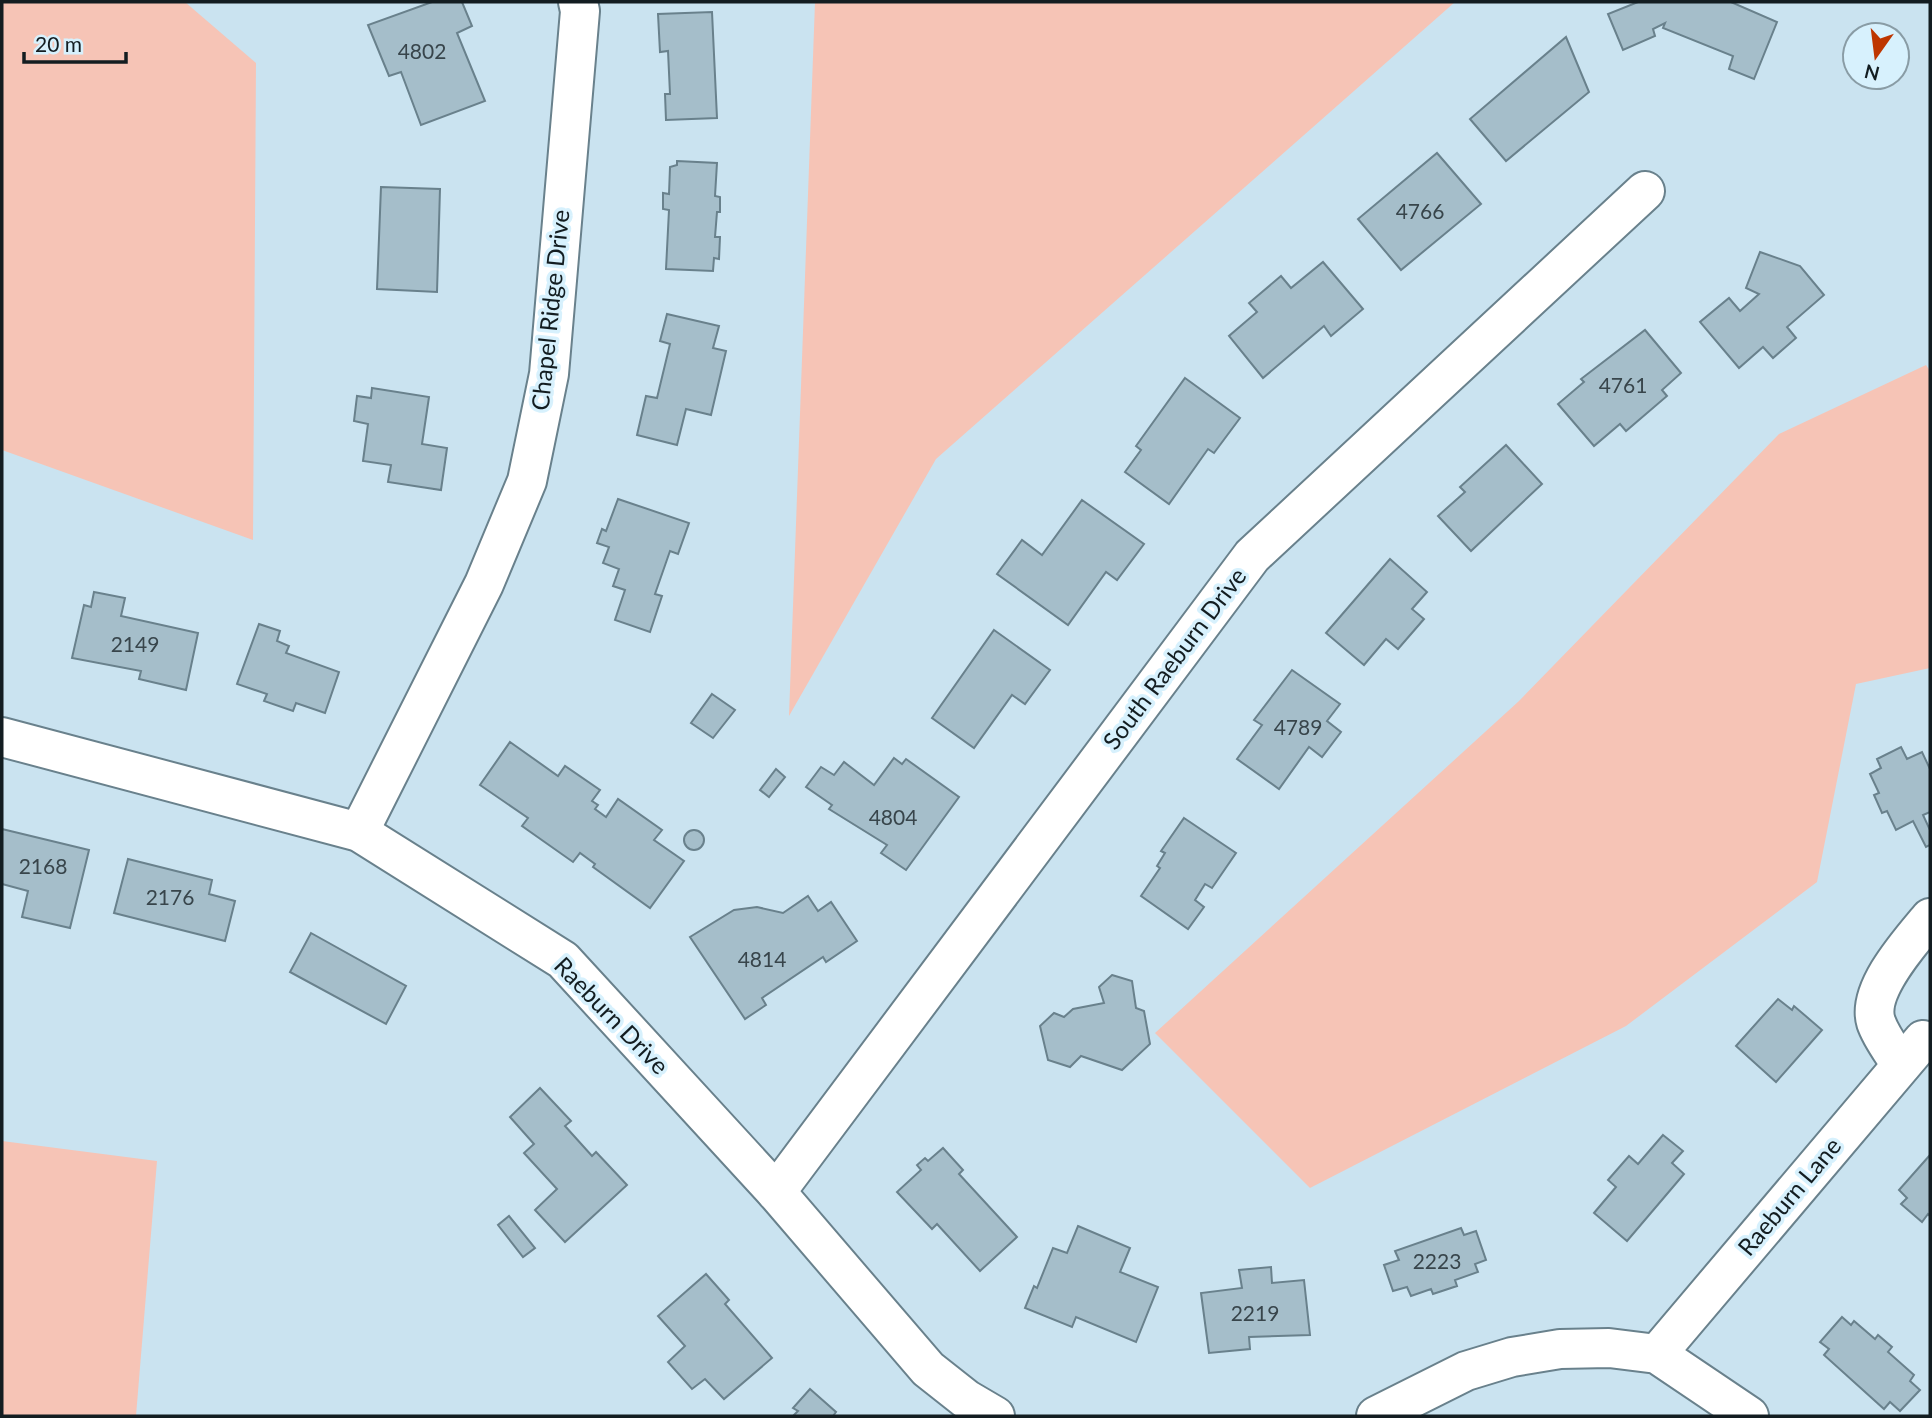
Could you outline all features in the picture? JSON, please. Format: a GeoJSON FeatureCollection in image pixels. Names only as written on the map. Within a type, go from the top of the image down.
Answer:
{"type":"FeatureCollection","features":[{"type":"Feature","properties":{"kind":"street","name":"Chapel Ridge Drive"},"geometry":{"type":"LineString","coordinates":[[359,832],[484,584],[527,481],[549,374],[580,10],[578,2]]}},
{"type":"Feature","properties":{"kind":"street","name":"South Raeburn Drive"},"geometry":{"type":"LineString","coordinates":[[776,1192],[1252,556],[1645,191]]}},
{"type":"Feature","properties":{"kind":"street","name":"Raeburn Drive"},"geometry":{"type":"LineString","coordinates":[[2,737],[359,832],[562,960],[776,1192],[928,1368],[966,1399],[995,1416]]}},
{"type":"Feature","properties":{"kind":"street","name":"Raeburn Lane"},"geometry":{"type":"LineString","coordinates":[[1657,1354],[1912,1053],[1875,1021],[1876,998],[1900,955],[1930,918]]}},
{"type":"Feature","properties":{"kind":"street"},"geometry":{"type":"LineString","coordinates":[[1376,1416],[1466,1371],[1512,1357],[1560,1349],[1609,1349],[1657,1354],[1749,1416]]}},
{"type":"Feature","properties":{"kind":"shaded area"},"geometry":{"type":"Polygon","coordinates":[[[2,2],[185,2],[256,63],[253,540],[2,450],[2,2]]]}},
{"type":"Feature","properties":{"kind":"shaded area"},"geometry":{"type":"Polygon","coordinates":[[[815,2],[1455,2],[936,459],[789,716],[815,2]]]}},
{"type":"Feature","properties":{"kind":"shaded area"},"geometry":{"type":"Polygon","coordinates":[[[1926,365],[1930,371],[1930,668],[1856,684],[1817,882],[1626,1026],[1310,1188],[1155,1033],[1519,701],[1779,434],[1926,365]]]}},
{"type":"Feature","properties":{"kind":"shaded area"},"geometry":{"type":"Polygon","coordinates":[[[2,1141],[157,1161],[136,1416],[2,1416],[2,1141]]]}},
{"type":"Feature","properties":{"kind":"building"},"geometry":{"type":"Polygon","coordinates":[[[432,2],[462,2],[472,26],[457,33],[485,101],[421,125],[401,72],[389,76],[368,25],[432,2]]]}},
{"type":"Feature","properties":{"kind":"building"},"geometry":{"type":"Polygon","coordinates":[[[1638,2],[1731,2],[1777,22],[1754,79],[1729,69],[1733,56],[1663,28],[1665,23],[1653,29],[1655,36],[1623,50],[1608,14],[1638,2]]]}},
{"type":"Feature","properties":{"kind":"building"},"geometry":{"type":"Polygon","coordinates":[[[712,12],[717,118],[666,120],[665,94],[670,94],[668,51],[660,52],[658,14],[712,12]]]}},
{"type":"Feature","properties":{"kind":"building"},"geometry":{"type":"Polygon","coordinates":[[[1566,37],[1589,92],[1506,161],[1470,119],[1566,37]]]}},
{"type":"Feature","properties":{"kind":"building"},"geometry":{"type":"Polygon","coordinates":[[[1437,153],[1481,204],[1401,270],[1358,219],[1437,153]]]}},
{"type":"Feature","properties":{"kind":"building"},"geometry":{"type":"Polygon","coordinates":[[[677,161],[717,163],[715,196],[720,197],[720,212],[717,212],[715,237],[720,237],[719,259],[714,258],[713,271],[666,269],[669,210],[663,209],[663,193],[669,194],[670,167],[677,165],[677,161]]]}},
{"type":"Feature","properties":{"kind":"building"},"geometry":{"type":"Polygon","coordinates":[[[381,187],[440,189],[437,292],[377,289],[381,187]]]}},
{"type":"Feature","properties":{"kind":"building"},"geometry":{"type":"Polygon","coordinates":[[[1760,252],[1800,266],[1824,295],[1787,327],[1796,338],[1773,358],[1763,347],[1739,368],[1700,322],[1729,298],[1740,311],[1759,294],[1746,288],[1760,252]]]}},
{"type":"Feature","properties":{"kind":"building"},"geometry":{"type":"Polygon","coordinates":[[[1323,262],[1363,309],[1331,336],[1324,326],[1263,378],[1229,336],[1257,312],[1249,303],[1281,276],[1291,288],[1323,262]]]}},
{"type":"Feature","properties":{"kind":"building"},"geometry":{"type":"Polygon","coordinates":[[[667,314],[719,326],[713,348],[726,351],[711,415],[686,409],[677,445],[637,435],[646,396],[657,398],[670,344],[660,341],[667,314]]]}},
{"type":"Feature","properties":{"kind":"building"},"geometry":{"type":"Polygon","coordinates":[[[1645,330],[1681,373],[1662,390],[1667,396],[1626,431],[1620,424],[1594,446],[1558,404],[1584,382],[1581,379],[1645,330]]]}},
{"type":"Feature","properties":{"kind":"building"},"geometry":{"type":"Polygon","coordinates":[[[1185,378],[1240,418],[1214,453],[1208,449],[1169,504],[1125,472],[1141,450],[1136,446],[1185,378]]]}},
{"type":"Feature","properties":{"kind":"building"},"geometry":{"type":"Polygon","coordinates":[[[372,388],[429,397],[422,444],[447,448],[441,490],[388,482],[391,465],[363,461],[368,424],[354,421],[357,396],[371,398],[372,388]]]}},
{"type":"Feature","properties":{"kind":"building"},"geometry":{"type":"Polygon","coordinates":[[[1506,445],[1542,484],[1471,551],[1438,516],[1465,492],[1460,487],[1506,445]]]}},
{"type":"Feature","properties":{"kind":"building"},"geometry":{"type":"Polygon","coordinates":[[[618,499],[689,523],[678,554],[670,551],[655,594],[662,596],[650,632],[615,620],[625,590],[613,586],[619,569],[603,563],[609,547],[597,543],[602,529],[606,531],[618,499]]]}},
{"type":"Feature","properties":{"kind":"building"},"geometry":{"type":"Polygon","coordinates":[[[1082,500],[1144,544],[1117,580],[1106,572],[1068,625],[997,574],[1022,540],[1042,555],[1082,500]]]}},
{"type":"Feature","properties":{"kind":"building"},"geometry":{"type":"Polygon","coordinates":[[[1390,559],[1427,592],[1412,609],[1424,619],[1398,649],[1386,639],[1364,665],[1326,633],[1390,559]]]}},
{"type":"Feature","properties":{"kind":"building"},"geometry":{"type":"Polygon","coordinates":[[[94,592],[125,598],[121,616],[198,633],[186,690],[139,679],[141,671],[72,658],[84,605],[91,607],[94,592]]]}},
{"type":"Feature","properties":{"kind":"building"},"geometry":{"type":"Polygon","coordinates":[[[259,624],[280,631],[277,641],[289,646],[286,653],[339,672],[325,713],[296,703],[293,711],[264,701],[267,694],[237,684],[259,624]]]}},
{"type":"Feature","properties":{"kind":"building"},"geometry":{"type":"Polygon","coordinates":[[[994,630],[1050,670],[1025,704],[1012,695],[974,748],[932,718],[994,630]]]}},
{"type":"Feature","properties":{"kind":"building"},"geometry":{"type":"Polygon","coordinates":[[[1292,670],[1340,704],[1327,721],[1341,732],[1322,757],[1309,747],[1279,789],[1237,759],[1262,725],[1254,720],[1292,670]]]}},
{"type":"Feature","properties":{"kind":"building"},"geometry":{"type":"Polygon","coordinates":[[[712,694],[735,710],[713,738],[691,723],[712,694]]]}},
{"type":"Feature","properties":{"kind":"building"},"geometry":{"type":"Polygon","coordinates":[[[510,742],[558,776],[565,766],[600,790],[592,801],[598,805],[595,809],[606,817],[618,799],[662,830],[654,840],[684,861],[650,908],[593,867],[595,864],[580,853],[573,862],[522,826],[528,818],[480,785],[510,742]]]}},
{"type":"Feature","properties":{"kind":"building"},"geometry":{"type":"Polygon","coordinates":[[[1901,747],[1907,759],[1922,752],[1930,769],[1930,812],[1923,815],[1930,830],[1930,845],[1926,847],[1913,821],[1896,830],[1887,811],[1882,813],[1874,795],[1879,793],[1870,774],[1881,768],[1877,759],[1901,747]]]}},
{"type":"Feature","properties":{"kind":"building"},"geometry":{"type":"Polygon","coordinates":[[[894,758],[902,764],[906,759],[959,797],[906,870],[881,853],[887,845],[829,809],[832,805],[806,787],[821,767],[834,775],[844,762],[874,785],[894,758]]]}},
{"type":"Feature","properties":{"kind":"building"},"geometry":{"type":"Polygon","coordinates":[[[776,769],[785,777],[769,797],[760,790],[776,769]]]}},
{"type":"Feature","properties":{"kind":"building"},"geometry":{"type":"Polygon","coordinates":[[[1184,818],[1236,853],[1212,888],[1205,884],[1195,900],[1204,907],[1188,929],[1141,896],[1160,868],[1157,866],[1165,853],[1161,851],[1184,818]]]}},
{"type":"Feature","properties":{"kind":"building"},"geometry":{"type":"Polygon","coordinates":[[[2,829],[89,850],[70,928],[22,917],[28,891],[2,884],[2,829]]]}},
{"type":"Feature","properties":{"kind":"building"},"geometry":{"type":"Polygon","coordinates":[[[694,830],[701,833],[704,840],[701,847],[694,850],[687,847],[684,840],[687,833],[694,830]]]}},
{"type":"Feature","properties":{"kind":"building"},"geometry":{"type":"Polygon","coordinates":[[[128,859],[212,880],[209,894],[235,901],[225,941],[114,913],[128,859]]]}},
{"type":"Feature","properties":{"kind":"building"},"geometry":{"type":"Polygon","coordinates":[[[808,896],[818,911],[831,902],[857,941],[826,962],[823,957],[762,998],[766,1005],[745,1019],[690,937],[734,910],[757,907],[783,913],[808,896]]]}},
{"type":"Feature","properties":{"kind":"building"},"geometry":{"type":"Polygon","coordinates":[[[311,933],[406,986],[386,1024],[290,972],[311,933]]]}},
{"type":"Feature","properties":{"kind":"building"},"geometry":{"type":"Polygon","coordinates":[[[1112,975],[1132,981],[1136,1008],[1144,1011],[1150,1044],[1122,1070],[1081,1056],[1070,1067],[1048,1060],[1040,1026],[1054,1013],[1064,1017],[1073,1009],[1104,1003],[1099,987],[1112,975]]]}},
{"type":"Feature","properties":{"kind":"building"},"geometry":{"type":"Polygon","coordinates":[[[1778,999],[1792,1010],[1794,1006],[1822,1030],[1776,1082],[1736,1046],[1778,999]]]}},
{"type":"Feature","properties":{"kind":"building"},"geometry":{"type":"Polygon","coordinates":[[[540,1088],[571,1121],[565,1126],[592,1156],[596,1152],[627,1185],[565,1242],[535,1210],[557,1189],[524,1153],[534,1144],[510,1117],[540,1088]]]}},
{"type":"Feature","properties":{"kind":"building"},"geometry":{"type":"Polygon","coordinates":[[[1663,1135],[1683,1151],[1672,1163],[1684,1174],[1627,1241],[1594,1213],[1616,1187],[1608,1180],[1629,1156],[1638,1164],[1663,1135]]]}},
{"type":"Feature","properties":{"kind":"building"},"geometry":{"type":"Polygon","coordinates":[[[943,1148],[963,1170],[959,1174],[1017,1237],[980,1271],[937,1224],[932,1229],[897,1192],[921,1170],[917,1165],[925,1158],[928,1161],[943,1148]]]}},
{"type":"Feature","properties":{"kind":"building"},"geometry":{"type":"Polygon","coordinates":[[[1930,1155],[1930,1216],[1928,1214],[1922,1222],[1901,1204],[1907,1198],[1899,1190],[1930,1155]]]}},
{"type":"Feature","properties":{"kind":"building"},"geometry":{"type":"Polygon","coordinates":[[[509,1216],[535,1248],[523,1257],[498,1225],[509,1216]]]}},
{"type":"Feature","properties":{"kind":"building"},"geometry":{"type":"Polygon","coordinates":[[[1078,1226],[1130,1248],[1120,1272],[1158,1287],[1136,1342],[1076,1317],[1072,1327],[1025,1308],[1034,1286],[1037,1288],[1053,1248],[1067,1253],[1078,1226]]]}},
{"type":"Feature","properties":{"kind":"building"},"geometry":{"type":"Polygon","coordinates":[[[1461,1228],[1464,1235],[1476,1231],[1486,1260],[1475,1264],[1478,1272],[1455,1280],[1457,1286],[1433,1294],[1431,1289],[1411,1296],[1407,1287],[1393,1291],[1384,1265],[1399,1260],[1395,1251],[1461,1228]]]}},
{"type":"Feature","properties":{"kind":"building"},"geometry":{"type":"Polygon","coordinates":[[[1271,1267],[1272,1283],[1304,1280],[1310,1335],[1249,1337],[1250,1349],[1209,1353],[1201,1293],[1242,1288],[1239,1270],[1271,1267]]]}},
{"type":"Feature","properties":{"kind":"building"},"geometry":{"type":"Polygon","coordinates":[[[706,1274],[729,1300],[725,1304],[772,1358],[724,1399],[705,1379],[692,1389],[668,1362],[685,1346],[658,1316],[706,1274]]]}},
{"type":"Feature","properties":{"kind":"building"},"geometry":{"type":"Polygon","coordinates":[[[1842,1317],[1851,1325],[1854,1321],[1875,1339],[1878,1335],[1892,1347],[1888,1352],[1914,1375],[1910,1381],[1920,1390],[1900,1411],[1890,1402],[1884,1409],[1824,1355],[1829,1349],[1820,1342],[1842,1317]]]}},
{"type":"Feature","properties":{"kind":"building"},"geometry":{"type":"Polygon","coordinates":[[[810,1389],[836,1412],[833,1416],[793,1416],[798,1411],[793,1408],[810,1389]]]}}]}
